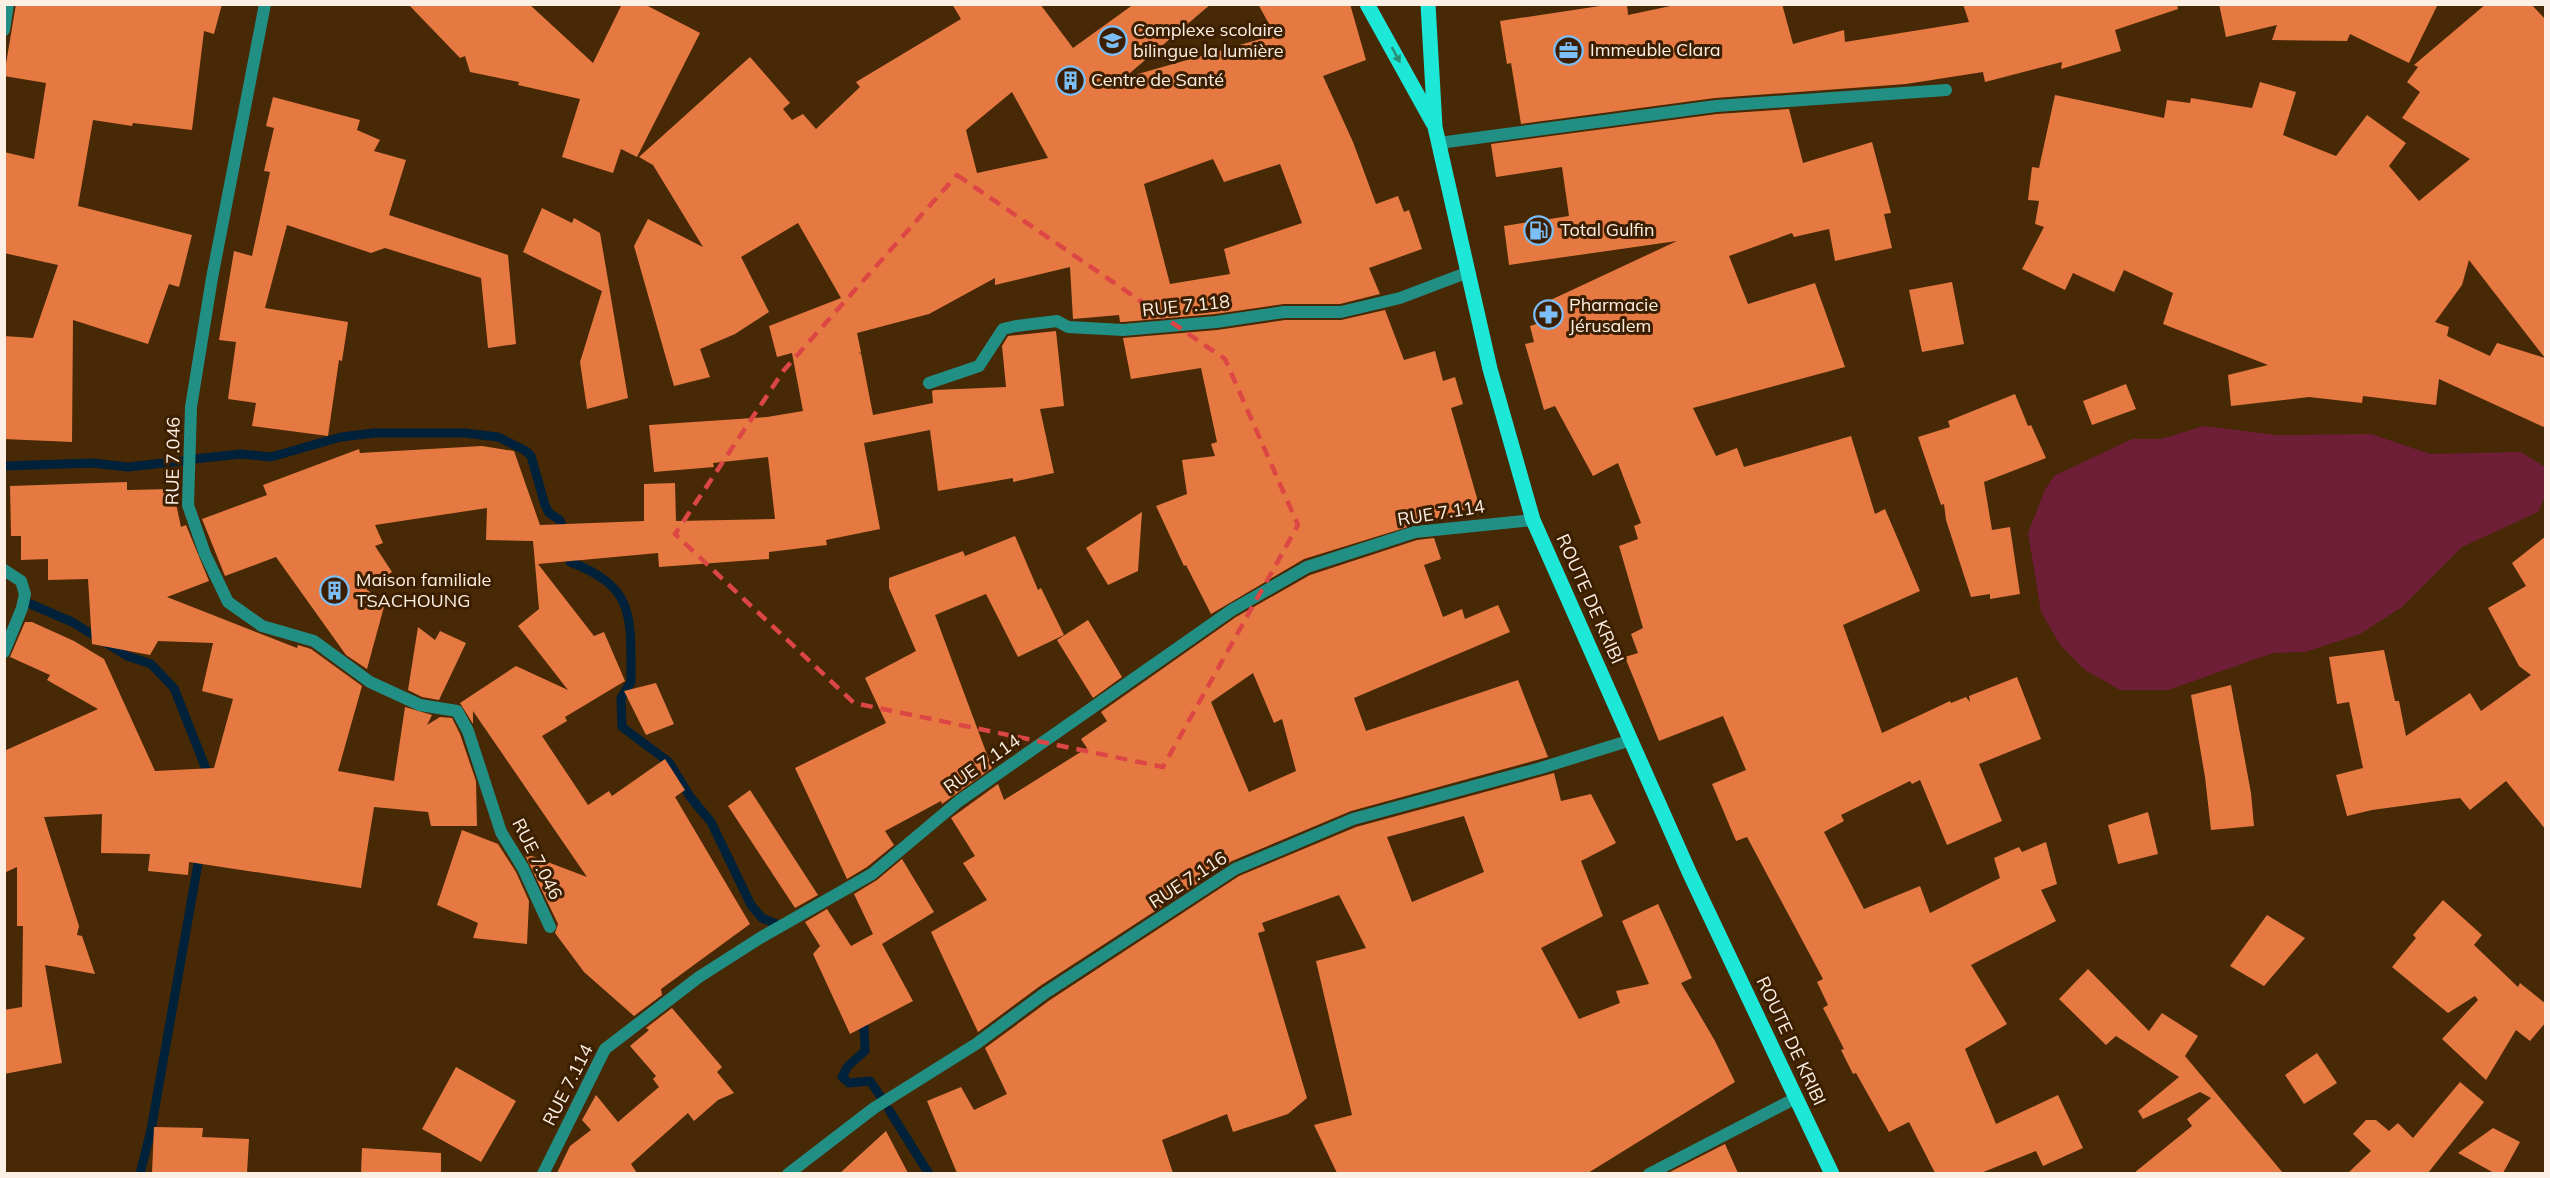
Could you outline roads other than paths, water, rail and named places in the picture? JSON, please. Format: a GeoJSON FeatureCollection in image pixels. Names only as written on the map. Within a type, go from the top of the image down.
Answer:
{"type":"FeatureCollection","features":[{"type":"Feature","properties":{"kind":"main road"},"geometry":{"type":"LineString","coordinates":[[1368,4],[1435,127]]}},
{"type":"Feature","properties":{"kind":"main road","name":"ROUTE DE KRIBI"},"geometry":{"type":"LineString","coordinates":[[1428,4],[1435,127],[1438,143],[1466,273],[1533,520],[1690,874],[1832,1173]]}},
{"type":"Feature","properties":{"kind":"street"},"geometry":{"type":"LineString","coordinates":[[4,30],[8,4]]}},
{"type":"Feature","properties":{"kind":"street","name":"RUE 7.046"},"geometry":{"type":"LineString","coordinates":[[266,4],[212,278],[193,396],[188,505],[204,554],[228,602],[262,626],[315,641],[370,682],[420,705],[457,711],[468,731],[501,832],[523,868],[550,927]]}},
{"type":"Feature","properties":{"kind":"street"},"geometry":{"type":"LineString","coordinates":[[1438,143],[1716,106],[1946,90]]}},
{"type":"Feature","properties":{"kind":"street","name":"RUE 7.118"},"geometry":{"type":"LineString","coordinates":[[928,383],[979,366],[1003,330],[1016,326],[1057,321],[1068,327],[1123,330],[1216,322],[1284,312],[1341,312],[1400,298],[1466,273]]}},
{"type":"Feature","properties":{"kind":"street","name":"RUE 7.114"},"geometry":{"type":"LineString","coordinates":[[543,1173],[605,1049],[699,977],[760,938],[873,874],[959,801],[1232,610],[1307,567],[1415,532],[1533,520]]}},
{"type":"Feature","properties":{"kind":"street"},"geometry":{"type":"LineString","coordinates":[[4,570],[21,581],[25,594],[4,652]]}},
{"type":"Feature","properties":{"kind":"street","name":"RUE 7.116"},"geometry":{"type":"LineString","coordinates":[[788,1173],[873,1108],[976,1044],[1045,993],[1235,869],[1334,825],[1631,740]]}},
{"type":"Feature","properties":{"kind":"street"},"geometry":{"type":"LineString","coordinates":[[1649,1173],[1796,1098]]}},
{"type":"Feature","properties":{"kind":"waterway"},"geometry":{"type":"LineString","coordinates":[[194,459],[241,454],[271,457],[341,437],[374,433],[465,433],[498,437],[526,451],[531,456],[545,505],[549,513],[560,520],[564,534]]}},
{"type":"Feature","properties":{"kind":"waterway"},"geometry":{"type":"LineString","coordinates":[[4,466],[92,463],[128,467],[182,461]]}},
{"type":"Feature","properties":{"kind":"waterway"},"geometry":{"type":"LineString","coordinates":[[567,551],[570,562],[591,571],[606,581],[617,592],[624,604],[630,634],[631,682],[621,698],[622,727],[669,762],[691,798],[711,822],[751,905],[762,918],[781,926]]}},
{"type":"Feature","properties":{"kind":"waterway"},"geometry":{"type":"LineString","coordinates":[[28,603],[72,622],[127,656],[151,664],[174,688],[210,779]]}},
{"type":"Feature","properties":{"kind":"waterway"},"geometry":{"type":"LineString","coordinates":[[140,1174],[151,1130],[200,852]]}},
{"type":"Feature","properties":{"kind":"waterway"},"geometry":{"type":"LineString","coordinates":[[864,1026],[865,1051],[848,1066],[842,1077],[849,1083],[870,1081],[885,1103]]}},
{"type":"Feature","properties":{"kind":"waterway"},"geometry":{"type":"LineString","coordinates":[[889,1110],[929,1174]]}},
{"type":"Feature","properties":{"kind":"place","name":"Complexe scolaire bilingue la lumière"},"geometry":{"type":"Point","coordinates":[1112,40]}},
{"type":"Feature","properties":{"kind":"place","name":"Immeuble Clara"},"geometry":{"type":"Point","coordinates":[1569,50]}},
{"type":"Feature","properties":{"kind":"place","name":"Centre de Santé"},"geometry":{"type":"Point","coordinates":[1070,80]}},
{"type":"Feature","properties":{"kind":"place","name":"Total Gulfin"},"geometry":{"type":"Point","coordinates":[1539,230]}},
{"type":"Feature","properties":{"kind":"place","name":"Pharmacie Jérusalem"},"geometry":{"type":"Point","coordinates":[1548,315]}},
{"type":"Feature","properties":{"kind":"place","name":"Maison familiale TSACHOUNG"},"geometry":{"type":"Point","coordinates":[335,590]}}]}
